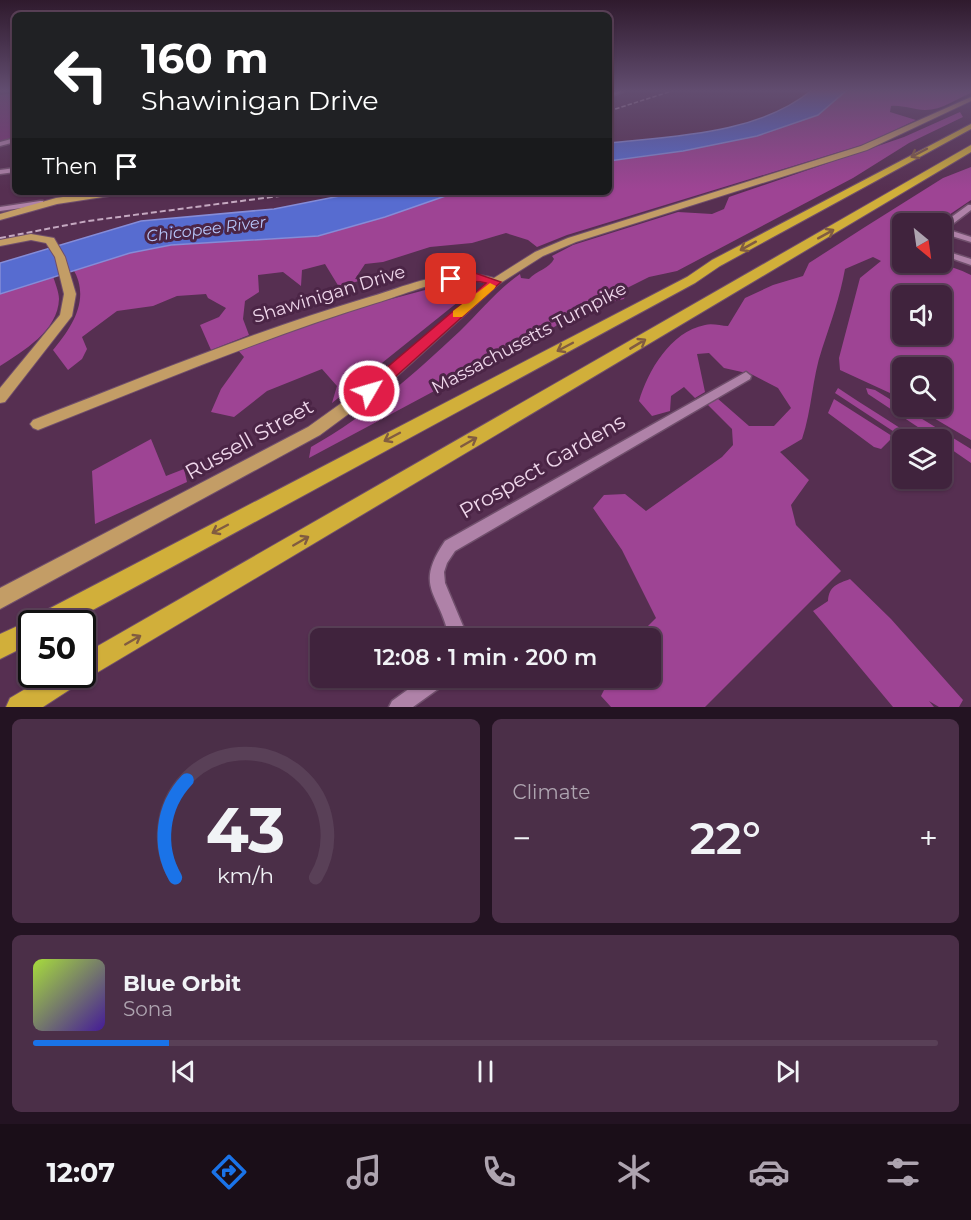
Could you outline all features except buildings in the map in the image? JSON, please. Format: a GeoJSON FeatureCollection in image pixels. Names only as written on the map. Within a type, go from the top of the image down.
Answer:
{"type":"FeatureCollection","features":[{"type":"Feature","properties":{"kind":"highway","name":"Massachusetts Turnpike"},"geometry":{"type":"LineString","coordinates":[[69,610],[668,292],[726,257],[971,126]]}},
{"type":"Feature","properties":{"kind":"highway"},"geometry":{"type":"LineString","coordinates":[[96,661],[971,148]]}},
{"type":"Feature","properties":{"kind":"highway"},"geometry":{"type":"LineString","coordinates":[[4,645],[18,638]]}},
{"type":"Feature","properties":{"kind":"highway"},"geometry":{"type":"LineString","coordinates":[[19,707],[51,688]]}},
{"type":"Feature","properties":{"kind":"main road"},"geometry":{"type":"LineString","coordinates":[[495,282],[539,254],[572,240],[864,148],[919,123]]}},
{"type":"Feature","properties":{"kind":"main road"},"geometry":{"type":"LineString","coordinates":[[0,218],[83,195]]}},
{"type":"Feature","properties":{"kind":"main road"},"geometry":{"type":"LineString","coordinates":[[0,243],[39,237],[50,240],[60,257],[70,294],[66,316],[0,398]]}},
{"type":"Feature","properties":{"kind":"main road","name":"Shawinigan Drive"},"geometry":{"type":"LineString","coordinates":[[38,424],[234,345],[306,320],[451,279],[475,276],[495,282]]}},
{"type":"Feature","properties":{"kind":"main road","name":"Russell Street"},"geometry":{"type":"LineString","coordinates":[[0,599],[314,431],[387,377],[495,282]]}},
{"type":"Feature","properties":{"kind":"street"},"geometry":{"type":"LineString","coordinates":[[0,209],[40,203]]}},
{"type":"Feature","properties":{"kind":"street"},"geometry":{"type":"LineString","coordinates":[[952,221],[971,207]]}},
{"type":"Feature","properties":{"kind":"street"},"geometry":{"type":"LineString","coordinates":[[959,216],[971,220]]}},
{"type":"Feature","properties":{"kind":"street"},"geometry":{"type":"LineString","coordinates":[[952,233],[971,240]]}},
{"type":"Feature","properties":{"kind":"street"},"geometry":{"type":"LineString","coordinates":[[952,255],[971,262]]}},
{"type":"Feature","properties":{"kind":"street","name":"Prospect Gardens"},"geometry":{"type":"LineString","coordinates":[[455,628],[442,600],[436,576],[438,560],[450,546],[746,376]]}},
{"type":"Feature","properties":{"kind":"street"},"geometry":{"type":"LineString","coordinates":[[398,707],[425,688]]}},
{"type":"Feature","properties":{"kind":"shaded area"},"geometry":{"type":"Polygon","coordinates":[[[0,123],[12,123],[12,139],[0,141],[0,123]]]}},
{"type":"Feature","properties":{"kind":"shaded area"},"geometry":{"type":"Polygon","coordinates":[[[782,123],[910,123],[865,144],[567,235],[537,247],[528,240],[506,233],[472,243],[430,247],[383,262],[365,264],[355,279],[362,280],[339,287],[325,264],[302,270],[301,286],[283,272],[258,275],[259,292],[245,301],[243,319],[249,335],[211,350],[200,325],[219,317],[226,308],[208,298],[206,294],[177,296],[153,306],[117,311],[82,337],[87,349],[82,359],[68,370],[53,350],[67,332],[80,302],[78,280],[73,269],[130,253],[171,245],[318,236],[385,217],[448,195],[612,195],[612,160],[782,123]]]}},
{"type":"Feature","properties":{"kind":"shaded area"},"geometry":{"type":"Polygon","coordinates":[[[935,123],[951,123],[909,143],[853,178],[677,271],[649,277],[627,288],[624,299],[566,313],[556,326],[309,458],[311,447],[389,394],[442,348],[512,280],[520,274],[521,278],[529,279],[549,265],[554,259],[552,256],[573,245],[678,212],[712,214],[724,209],[729,197],[904,137],[935,123]]]}},
{"type":"Feature","properties":{"kind":"shaded area"},"geometry":{"type":"Polygon","coordinates":[[[971,167],[971,200],[952,213],[892,213],[892,273],[952,273],[952,268],[971,275],[971,440],[932,417],[952,417],[952,357],[892,357],[892,394],[840,370],[839,358],[860,278],[881,261],[873,257],[845,269],[816,371],[802,439],[780,452],[809,480],[791,505],[796,525],[841,571],[705,707],[611,707],[601,696],[605,688],[661,688],[661,628],[646,628],[656,618],[622,550],[593,508],[604,495],[625,494],[646,511],[722,457],[733,445],[732,429],[707,404],[717,398],[749,426],[774,426],[791,408],[778,388],[751,374],[724,368],[709,353],[697,354],[705,392],[695,398],[684,387],[671,396],[670,411],[652,416],[639,401],[648,377],[662,354],[681,336],[705,325],[728,326],[745,298],[773,285],[803,276],[809,263],[943,178],[971,167]]]}},
{"type":"Feature","properties":{"kind":"shaded area"},"geometry":{"type":"Polygon","coordinates":[[[53,276],[59,299],[53,321],[38,339],[0,366],[0,294],[53,276]]]}},
{"type":"Feature","properties":{"kind":"shaded area"},"geometry":{"type":"Polygon","coordinates":[[[473,281],[475,287],[458,302],[332,403],[337,386],[322,369],[267,391],[234,417],[211,412],[221,389],[244,357],[236,348],[380,302],[429,289],[473,281]]]}},
{"type":"Feature","properties":{"kind":"shaded area"},"geometry":{"type":"Polygon","coordinates":[[[838,388],[901,429],[892,430],[835,393],[838,388]]]}},
{"type":"Feature","properties":{"kind":"shaded area"},"geometry":{"type":"Polygon","coordinates":[[[866,388],[875,390],[892,400],[892,410],[868,394],[866,388]]]}},
{"type":"Feature","properties":{"kind":"shaded area"},"geometry":{"type":"Polygon","coordinates":[[[834,399],[892,436],[892,441],[890,440],[881,449],[874,447],[828,413],[834,399]]]}},
{"type":"Feature","properties":{"kind":"shaded area"},"geometry":{"type":"Polygon","coordinates":[[[903,417],[919,417],[938,429],[921,429],[903,417]]]}},
{"type":"Feature","properties":{"kind":"shaded area"},"geometry":{"type":"Polygon","coordinates":[[[952,437],[971,449],[971,463],[952,450],[952,437]]]}},
{"type":"Feature","properties":{"kind":"shaded area"},"geometry":{"type":"Polygon","coordinates":[[[151,439],[166,476],[184,469],[187,482],[95,524],[92,471],[151,439]]]}},
{"type":"Feature","properties":{"kind":"shaded area"},"geometry":{"type":"Polygon","coordinates":[[[850,579],[891,619],[963,700],[959,707],[939,707],[929,701],[934,707],[893,707],[813,611],[828,601],[834,586],[850,579]]]}},
{"type":"Feature","properties":{"kind":"water"},"geometry":{"type":"Polygon","coordinates":[[[795,123],[757,136],[683,151],[612,161],[612,143],[688,135],[742,124],[795,123]]]}},
{"type":"Feature","properties":{"kind":"water","name":"Chicopee River"},"geometry":{"type":"Polygon","coordinates":[[[345,195],[448,195],[385,217],[318,236],[171,245],[130,253],[0,294],[0,263],[141,221],[274,209],[345,195]]]}},
{"type":"Feature","properties":{"kind":"railway"},"geometry":{"type":"LineString","coordinates":[[0,238],[88,221],[287,195]]}},
{"type":"Feature","properties":{"kind":"slow traffic"},"geometry":{"type":"LineString","coordinates":[[458,314],[490,286]]}},
{"type":"Feature","properties":{"kind":"route"},"geometry":{"type":"LineString","coordinates":[[369,391],[410,358],[495,282],[475,276],[451,279]]}}]}
